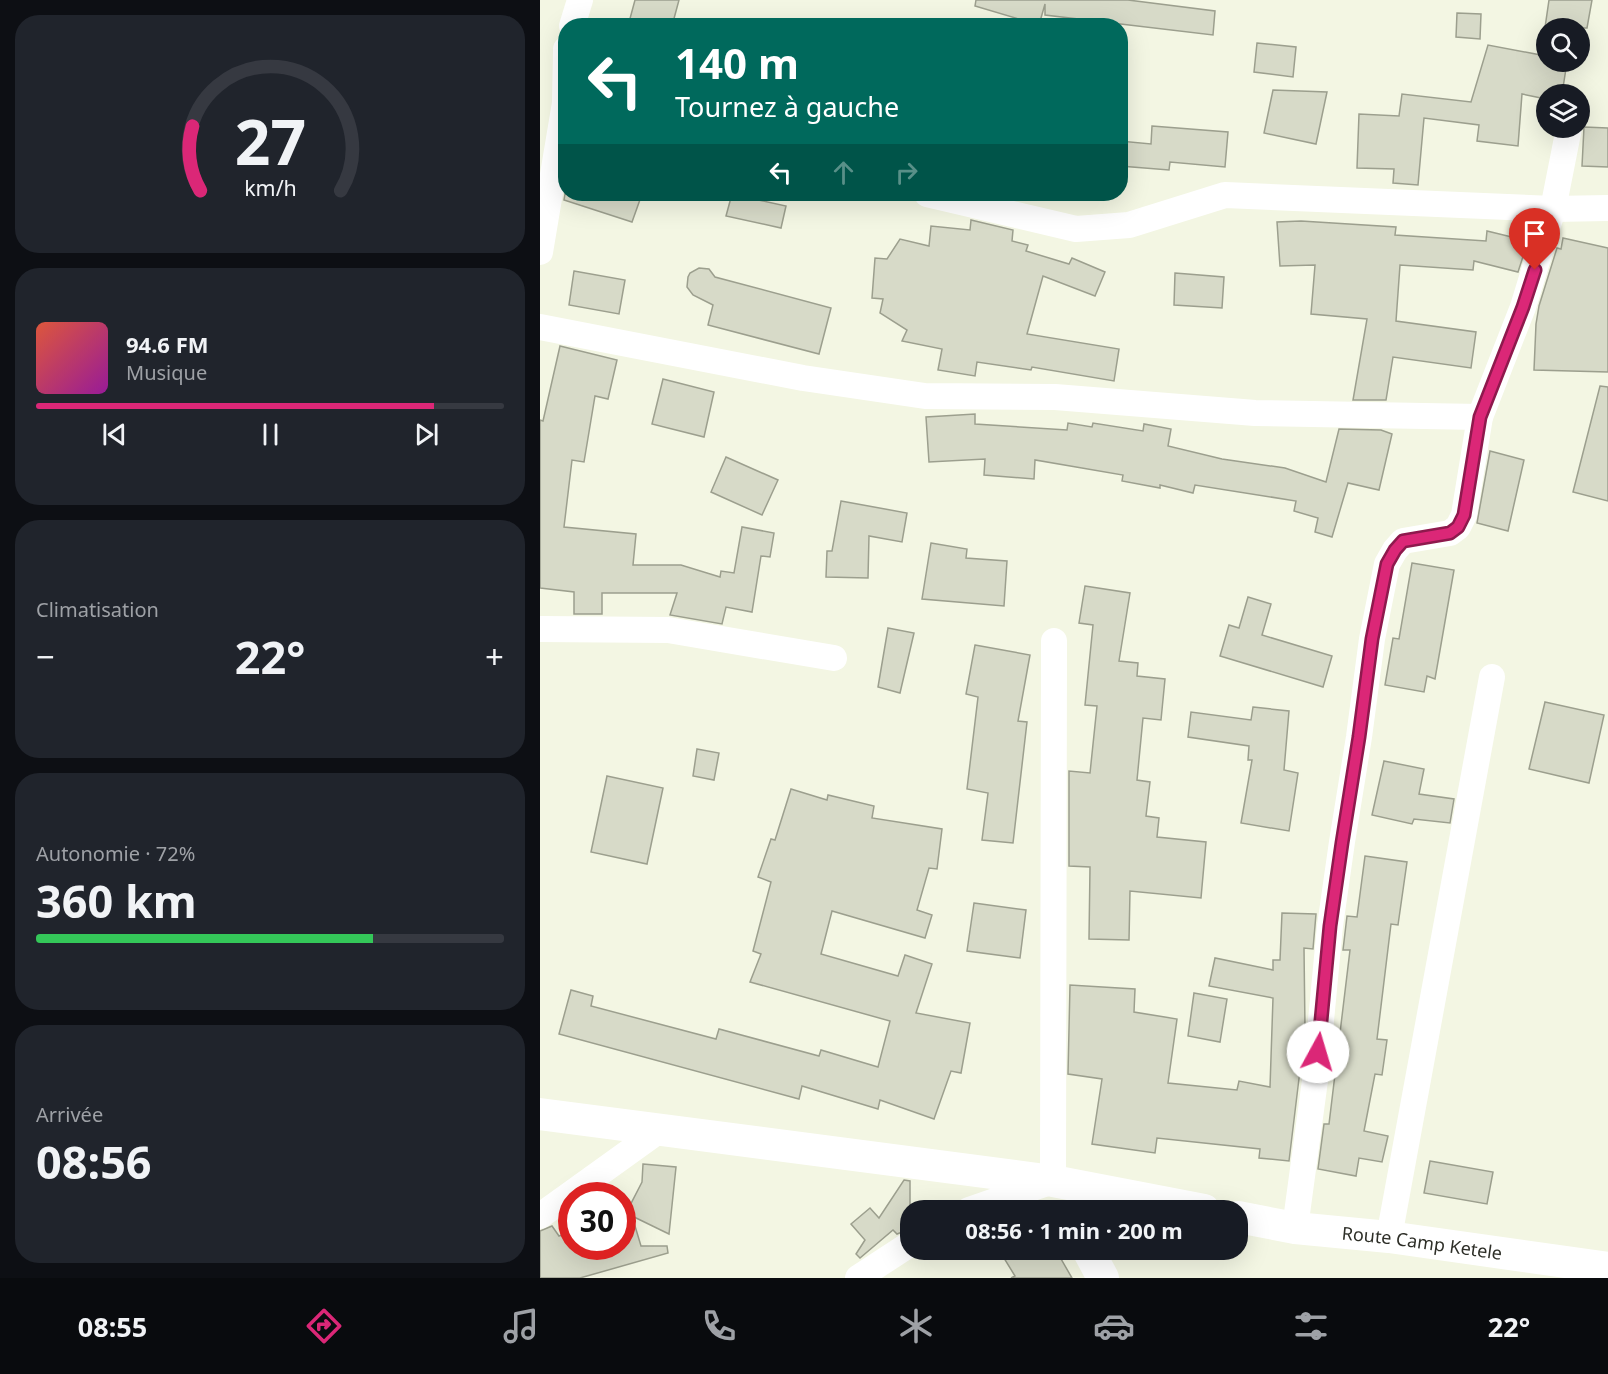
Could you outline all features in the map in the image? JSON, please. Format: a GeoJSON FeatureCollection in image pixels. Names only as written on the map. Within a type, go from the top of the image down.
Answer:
{"type":"FeatureCollection","features":[{"type":"Feature","properties":{"kind":"street"},"geometry":{"type":"LineString","coordinates":[[574,18],[580,0]]}},
{"type":"Feature","properties":{"kind":"street"},"geometry":{"type":"LineString","coordinates":[[1295,1228],[1316,1073],[1332,915],[1372,639],[1387,564],[1403,541],[1450,533],[1458,527],[1464,515],[1480,417],[1523,307],[1553,209],[1567,138]]}},
{"type":"Feature","properties":{"kind":"street"},"geometry":{"type":"LineString","coordinates":[[540,252],[558,152]]}},
{"type":"Feature","properties":{"kind":"street"},"geometry":{"type":"LineString","coordinates":[[957,201],[1076,229],[1129,225],[1224,195],[1553,209],[1608,208]]}},
{"type":"Feature","properties":{"kind":"street"},"geometry":{"type":"LineString","coordinates":[[540,327],[803,378],[925,396],[1055,397],[1255,413],[1480,417]]}},
{"type":"Feature","properties":{"kind":"street"},"geometry":{"type":"LineString","coordinates":[[540,629],[668,630],[834,658]]}},
{"type":"Feature","properties":{"kind":"street"},"geometry":{"type":"LineString","coordinates":[[1054,641],[1053,1181],[1063,1200]]}},
{"type":"Feature","properties":{"kind":"street"},"geometry":{"type":"LineString","coordinates":[[1389,1237],[1492,677]]}},
{"type":"Feature","properties":{"kind":"street"},"geometry":{"type":"LineString","coordinates":[[540,1114],[1053,1181],[1152,1200]]}},
{"type":"Feature","properties":{"kind":"street"},"geometry":{"type":"LineString","coordinates":[[540,1216],[661,1129]]}},
{"type":"Feature","properties":{"kind":"street"},"geometry":{"type":"LineString","coordinates":[[998,1200],[1053,1181]]}},
{"type":"Feature","properties":{"kind":"street","name":"Route Camp Ketele"},"geometry":{"type":"LineString","coordinates":[[1248,1219],[1295,1228],[1389,1237],[1608,1268]]}},
{"type":"Feature","properties":{"kind":"street"},"geometry":{"type":"LineString","coordinates":[[858,1278],[900,1251]]}},
{"type":"Feature","properties":{"kind":"street"},"geometry":{"type":"LineString","coordinates":[[1093,1260],[1103,1278]]}},
{"type":"Feature","properties":{"kind":"building"},"geometry":{"type":"Polygon","coordinates":[[[635,0],[679,0],[674,18],[630,18],[635,0]]]}},
{"type":"Feature","properties":{"kind":"building"},"geometry":{"type":"Polygon","coordinates":[[[976,0],[1128,0],[1215,11],[1213,35],[1128,25],[1128,18],[1070,18],[1045,15],[1045,4],[1041,18],[1015,18],[975,6],[976,0]]]}},
{"type":"Feature","properties":{"kind":"building"},"geometry":{"type":"Polygon","coordinates":[[[1549,0],[1592,0],[1589,18],[1546,18],[1549,0]]]}},
{"type":"Feature","properties":{"kind":"building"},"geometry":{"type":"Polygon","coordinates":[[[1457,13],[1481,14],[1480,39],[1456,37],[1457,13]]]}},
{"type":"Feature","properties":{"kind":"building"},"geometry":{"type":"Polygon","coordinates":[[[1257,43],[1296,47],[1293,77],[1254,72],[1257,43]]]}},
{"type":"Feature","properties":{"kind":"building"},"geometry":{"type":"Polygon","coordinates":[[[1488,45],[1536,54],[1536,72],[1565,72],[1564,84],[1536,84],[1536,97],[1522,94],[1518,146],[1477,141],[1479,125],[1424,118],[1418,185],[1393,183],[1394,169],[1357,168],[1359,114],[1399,116],[1402,94],[1471,102],[1488,45]]]}},
{"type":"Feature","properties":{"kind":"building"},"geometry":{"type":"Polygon","coordinates":[[[1273,90],[1327,92],[1316,144],[1264,133],[1273,90]]]}},
{"type":"Feature","properties":{"kind":"building"},"geometry":{"type":"Polygon","coordinates":[[[1152,126],[1228,132],[1225,167],[1170,162],[1169,170],[1128,167],[1128,142],[1151,144],[1152,126]]]}},
{"type":"Feature","properties":{"kind":"building"},"geometry":{"type":"Polygon","coordinates":[[[1590,127],[1608,128],[1608,167],[1582,166],[1583,138],[1590,138],[1590,127]]]}},
{"type":"Feature","properties":{"kind":"building"},"geometry":{"type":"Polygon","coordinates":[[[567,201],[640,201],[632,222],[567,201]]]}},
{"type":"Feature","properties":{"kind":"building"},"geometry":{"type":"Polygon","coordinates":[[[730,201],[764,201],[786,206],[781,228],[726,216],[730,201]]]}},
{"type":"Feature","properties":{"kind":"building"},"geometry":{"type":"Polygon","coordinates":[[[971,220],[1013,230],[1012,241],[1028,245],[1026,251],[1069,264],[1072,258],[1105,272],[1095,296],[1043,276],[1027,334],[1119,349],[1114,381],[1032,367],[1031,370],[977,362],[975,376],[938,370],[942,349],[902,341],[907,330],[880,313],[883,299],[872,298],[875,258],[887,259],[900,239],[929,246],[931,226],[970,230],[971,220]]]}},
{"type":"Feature","properties":{"kind":"building"},"geometry":{"type":"Polygon","coordinates":[[[1301,221],[1396,227],[1395,235],[1486,241],[1487,231],[1528,241],[1518,272],[1474,261],[1473,270],[1400,265],[1396,321],[1476,332],[1471,368],[1393,357],[1386,400],[1353,400],[1367,319],[1311,314],[1315,265],[1280,266],[1277,222],[1301,221]]]}},
{"type":"Feature","properties":{"kind":"building"},"geometry":{"type":"Polygon","coordinates":[[[1563,238],[1608,248],[1608,372],[1534,370],[1539,306],[1557,248],[1561,249],[1563,238]]]}},
{"type":"Feature","properties":{"kind":"building"},"geometry":{"type":"Polygon","coordinates":[[[699,268],[709,269],[715,277],[831,308],[819,354],[708,325],[713,305],[693,295],[687,287],[690,273],[699,268]]]}},
{"type":"Feature","properties":{"kind":"building"},"geometry":{"type":"Polygon","coordinates":[[[574,271],[625,280],[619,314],[569,305],[574,271]]]}},
{"type":"Feature","properties":{"kind":"building"},"geometry":{"type":"Polygon","coordinates":[[[1175,273],[1224,277],[1222,308],[1174,305],[1175,273]]]}},
{"type":"Feature","properties":{"kind":"building"},"geometry":{"type":"Polygon","coordinates":[[[560,346],[617,360],[608,399],[595,396],[584,462],[572,460],[564,527],[636,534],[633,565],[681,565],[720,577],[721,571],[734,573],[742,527],[774,533],[770,557],[761,556],[752,612],[726,607],[722,624],[670,615],[677,593],[602,593],[602,614],[574,614],[574,592],[540,588],[540,420],[543,421],[560,346]]]}},
{"type":"Feature","properties":{"kind":"building"},"geometry":{"type":"Polygon","coordinates":[[[663,379],[714,392],[704,437],[652,424],[663,379]]]}},
{"type":"Feature","properties":{"kind":"building"},"geometry":{"type":"Polygon","coordinates":[[[1600,386],[1608,387],[1608,501],[1573,492],[1600,386]]]}},
{"type":"Feature","properties":{"kind":"building"},"geometry":{"type":"Polygon","coordinates":[[[975,414],[975,424],[1067,430],[1068,423],[1092,427],[1093,423],[1143,431],[1144,424],[1171,429],[1168,446],[1222,459],[1285,468],[1326,482],[1339,429],[1381,430],[1392,434],[1379,490],[1348,483],[1332,537],[1315,532],[1318,518],[1294,511],[1296,501],[1195,485],[1193,493],[1160,485],[1160,488],[1122,481],[1123,475],[1035,460],[1034,479],[984,475],[985,459],[929,462],[926,417],[975,414]]]}},
{"type":"Feature","properties":{"kind":"building"},"geometry":{"type":"Polygon","coordinates":[[[1490,451],[1524,460],[1508,531],[1477,523],[1490,451]]]}},
{"type":"Feature","properties":{"kind":"building"},"geometry":{"type":"Polygon","coordinates":[[[726,457],[778,480],[762,515],[711,492],[726,457]]]}},
{"type":"Feature","properties":{"kind":"building"},"geometry":{"type":"Polygon","coordinates":[[[841,501],[907,513],[902,542],[869,536],[868,578],[826,577],[827,551],[832,551],[841,501]]]}},
{"type":"Feature","properties":{"kind":"building"},"geometry":{"type":"Polygon","coordinates":[[[931,543],[967,549],[966,558],[1007,561],[1004,606],[922,599],[931,543]]]}},
{"type":"Feature","properties":{"kind":"building"},"geometry":{"type":"Polygon","coordinates":[[[1412,563],[1454,570],[1435,679],[1427,676],[1424,692],[1385,685],[1393,638],[1399,639],[1412,563]]]}},
{"type":"Feature","properties":{"kind":"building"},"geometry":{"type":"Polygon","coordinates":[[[1085,586],[1130,593],[1119,661],[1138,663],[1137,676],[1165,679],[1161,720],[1143,718],[1137,780],[1150,782],[1146,816],[1159,818],[1157,837],[1206,842],[1201,898],[1130,891],[1129,940],[1089,939],[1090,867],[1069,866],[1069,771],[1090,773],[1097,706],[1085,705],[1093,625],[1079,623],[1085,586]]]}},
{"type":"Feature","properties":{"kind":"building"},"geometry":{"type":"Polygon","coordinates":[[[1248,597],[1271,604],[1262,635],[1332,656],[1323,687],[1220,656],[1229,625],[1239,628],[1248,597]]]}},
{"type":"Feature","properties":{"kind":"building"},"geometry":{"type":"Polygon","coordinates":[[[888,628],[914,633],[900,693],[878,687],[888,628]]]}},
{"type":"Feature","properties":{"kind":"building"},"geometry":{"type":"Polygon","coordinates":[[[975,645],[1030,655],[1018,721],[1027,722],[1013,843],[982,840],[988,793],[967,789],[978,697],[966,694],[975,645]]]}},
{"type":"Feature","properties":{"kind":"building"},"geometry":{"type":"Polygon","coordinates":[[[1545,702],[1604,715],[1589,783],[1529,769],[1545,702]]]}},
{"type":"Feature","properties":{"kind":"building"},"geometry":{"type":"Polygon","coordinates":[[[1253,707],[1289,711],[1284,770],[1298,773],[1289,831],[1241,823],[1252,760],[1248,760],[1249,746],[1188,737],[1191,712],[1251,720],[1253,707]]]}},
{"type":"Feature","properties":{"kind":"building"},"geometry":{"type":"Polygon","coordinates":[[[697,749],[719,753],[714,780],[693,776],[697,749]]]}},
{"type":"Feature","properties":{"kind":"building"},"geometry":{"type":"Polygon","coordinates":[[[1384,761],[1424,769],[1419,794],[1454,799],[1450,823],[1414,819],[1412,824],[1372,815],[1384,761]]]}},
{"type":"Feature","properties":{"kind":"building"},"geometry":{"type":"Polygon","coordinates":[[[607,776],[663,788],[647,864],[591,852],[607,776]]]}},
{"type":"Feature","properties":{"kind":"building"},"geometry":{"type":"Polygon","coordinates":[[[791,789],[827,800],[828,795],[874,806],[872,818],[942,829],[937,869],[929,868],[917,910],[932,915],[925,938],[832,911],[821,954],[898,976],[905,955],[932,964],[916,1013],[970,1023],[961,1073],[951,1071],[934,1119],[880,1100],[878,1109],[802,1086],[799,1099],[559,1034],[571,990],[593,996],[591,1006],[716,1039],[719,1029],[819,1056],[821,1050],[878,1067],[890,1021],[750,982],[761,954],[753,951],[771,882],[758,877],[771,839],[775,840],[791,789]]]}},
{"type":"Feature","properties":{"kind":"building"},"geometry":{"type":"Polygon","coordinates":[[[1365,856],[1407,862],[1398,925],[1391,924],[1377,1039],[1387,1040],[1382,1075],[1375,1074],[1364,1131],[1388,1136],[1382,1162],[1359,1158],[1356,1176],[1318,1169],[1324,1124],[1329,1124],[1350,950],[1343,950],[1347,916],[1357,917],[1365,856]]]}},
{"type":"Feature","properties":{"kind":"building"},"geometry":{"type":"Polygon","coordinates":[[[974,903],[1026,910],[1020,958],[967,951],[974,903]]]}},
{"type":"Feature","properties":{"kind":"building"},"geometry":{"type":"Polygon","coordinates":[[[1282,913],[1316,914],[1313,949],[1304,948],[1305,1029],[1289,1161],[1259,1158],[1260,1149],[1157,1138],[1155,1153],[1092,1144],[1102,1079],[1068,1074],[1070,985],[1135,989],[1134,1012],[1177,1019],[1168,1083],[1237,1090],[1239,1081],[1270,1087],[1273,998],[1209,986],[1215,958],[1273,970],[1273,960],[1280,960],[1282,913]]]}},
{"type":"Feature","properties":{"kind":"building"},"geometry":{"type":"Polygon","coordinates":[[[1194,993],[1227,999],[1220,1042],[1188,1036],[1194,993]]]}},
{"type":"Feature","properties":{"kind":"building"},"geometry":{"type":"Polygon","coordinates":[[[1430,1161],[1493,1172],[1487,1204],[1424,1193],[1430,1161]]]}},
{"type":"Feature","properties":{"kind":"building"},"geometry":{"type":"Polygon","coordinates":[[[643,1164],[676,1167],[669,1234],[636,1218],[636,1194],[642,1182],[643,1164]]]}},
{"type":"Feature","properties":{"kind":"building"},"geometry":{"type":"Polygon","coordinates":[[[904,1180],[910,1181],[910,1200],[900,1200],[900,1233],[897,1234],[893,1230],[860,1258],[856,1254],[865,1240],[851,1224],[870,1208],[879,1218],[904,1180]]]}},
{"type":"Feature","properties":{"kind":"building"},"geometry":{"type":"Polygon","coordinates":[[[552,1226],[558,1235],[558,1260],[636,1260],[636,1229],[641,1246],[667,1246],[668,1253],[580,1278],[540,1278],[540,1231],[552,1226]]]}},
{"type":"Feature","properties":{"kind":"building"},"geometry":{"type":"Polygon","coordinates":[[[1005,1260],[1062,1260],[1072,1278],[1011,1278],[1015,1276],[1005,1260]]]}},
{"type":"Feature","properties":{"kind":"route"},"geometry":{"type":"LineString","coordinates":[[1318,1052],[1330,926],[1372,639],[1387,564],[1403,541],[1450,533],[1458,527],[1464,515],[1480,417],[1535,270]]}}]}
